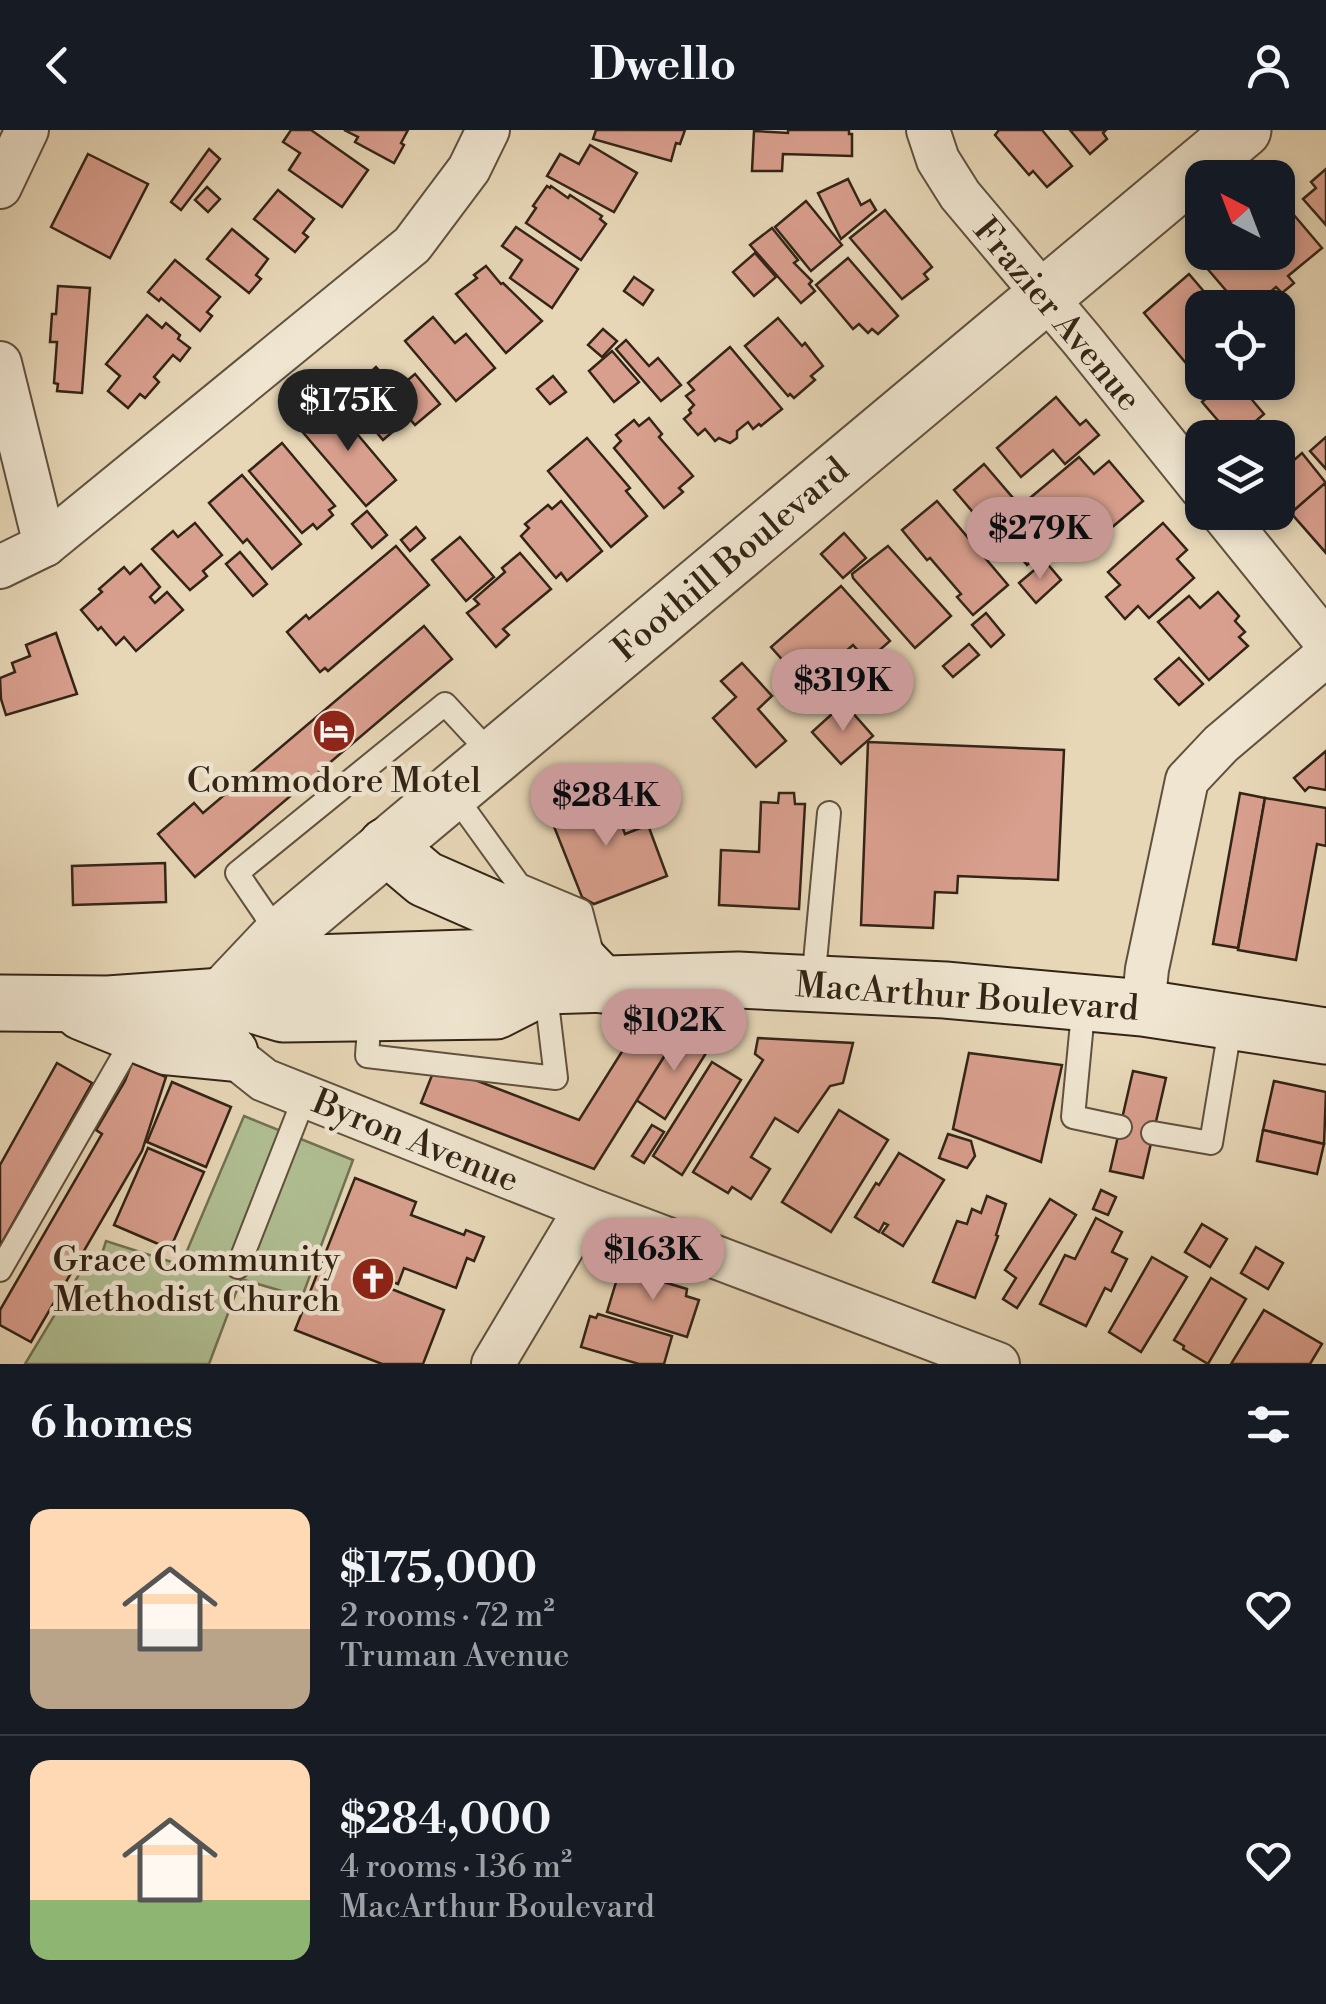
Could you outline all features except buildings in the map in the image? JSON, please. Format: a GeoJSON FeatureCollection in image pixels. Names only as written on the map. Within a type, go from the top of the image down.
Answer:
{"type":"FeatureCollection","features":[{"type":"Feature","properties":{"kind":"main road","name":"Foothill Boulevard"},"geometry":{"type":"LineString","coordinates":[[223,996],[280,936],[386,846],[1243,130]]}},
{"type":"Feature","properties":{"kind":"main road"},"geometry":{"type":"LineString","coordinates":[[386,846],[425,879],[555,936],[602,985]]}},
{"type":"Feature","properties":{"kind":"main road","name":"MacArthur Boulevard"},"geometry":{"type":"LineString","coordinates":[[223,996],[281,964],[374,960],[497,957],[545,986]]}},
{"type":"Feature","properties":{"kind":"main road","name":"MacArthur Boulevard"},"geometry":{"type":"LineString","coordinates":[[0,1003],[108,1004],[223,996],[282,1014],[496,1011],[545,986],[738,980],[945,990],[1084,1002],[1326,1036]]}},
{"type":"Feature","properties":{"kind":"main road"},"geometry":{"type":"LineString","coordinates":[[60,1004],[168,1047],[230,1054]]}},
{"type":"Feature","properties":{"kind":"street"},"geometry":{"type":"LineString","coordinates":[[0,187],[27,130]]}},
{"type":"Feature","properties":{"kind":"street"},"geometry":{"type":"LineString","coordinates":[[0,567],[45,545],[412,245],[469,170],[488,130]]}},
{"type":"Feature","properties":{"kind":"street","name":"Frazier Avenue"},"geometry":{"type":"LineString","coordinates":[[928,130],[938,160],[960,195],[1185,468]]}},
{"type":"Feature","properties":{"kind":"street"},"geometry":{"type":"LineString","coordinates":[[0,363],[45,545]]}},
{"type":"Feature","properties":{"kind":"street"},"geometry":{"type":"LineString","coordinates":[[1236,530],[1326,642]]}},
{"type":"Feature","properties":{"kind":"street"},"geometry":{"type":"LineString","coordinates":[[1143,1008],[1147,969],[1187,780],[1221,744],[1326,655]]}},
{"type":"Feature","properties":{"kind":"street"},"geometry":{"type":"LineString","coordinates":[[223,996],[230,1054]]}},
{"type":"Feature","properties":{"kind":"street","name":"Byron Avenue"},"geometry":{"type":"LineString","coordinates":[[230,1054],[264,1080],[586,1208],[998,1364]]}},
{"type":"Feature","properties":{"kind":"street"},"geometry":{"type":"LineString","coordinates":[[493,1364],[586,1208]]}},
{"type":"Feature","properties":{"kind":"lane"},"geometry":{"type":"LineString","coordinates":[[280,936],[238,874],[444,704],[494,756]]}},
{"type":"Feature","properties":{"kind":"lane"},"geometry":{"type":"LineString","coordinates":[[452,792],[519,886],[581,911],[602,985]]}},
{"type":"Feature","properties":{"kind":"lane"},"geometry":{"type":"LineString","coordinates":[[813,983],[829,813]]}},
{"type":"Feature","properties":{"kind":"lane"},"geometry":{"type":"LineString","coordinates":[[370,1012],[367,1056],[556,1078],[545,986]]}},
{"type":"Feature","properties":{"kind":"lane"},"geometry":{"type":"LineString","coordinates":[[1084,1002],[1074,1117],[1120,1127]]}},
{"type":"Feature","properties":{"kind":"lane"},"geometry":{"type":"LineString","coordinates":[[1153,1133],[1211,1143],[1231,1022]]}},
{"type":"Feature","properties":{"kind":"lane"},"geometry":{"type":"LineString","coordinates":[[0,1270],[136,1034]]}},
{"type":"Feature","properties":{"kind":"lane"},"geometry":{"type":"LineString","coordinates":[[238,1267],[305,1096]]}},
{"type":"Feature","properties":{"kind":"green space"},"geometry":{"type":"Polygon","coordinates":[[[244,1116],[353,1160],[302,1297],[241,1279],[209,1364],[25,1364],[89,1258],[100,1260],[106,1241],[181,1265],[244,1116]]]}},
{"type":"Feature","properties":{"kind":"place","name":"Commodore Motel"},"geometry":{"type":"Point","coordinates":[334,731]}},
{"type":"Feature","properties":{"kind":"place","name":"Grace Community Methodist Church"},"geometry":{"type":"Point","coordinates":[373,1279]}}]}
